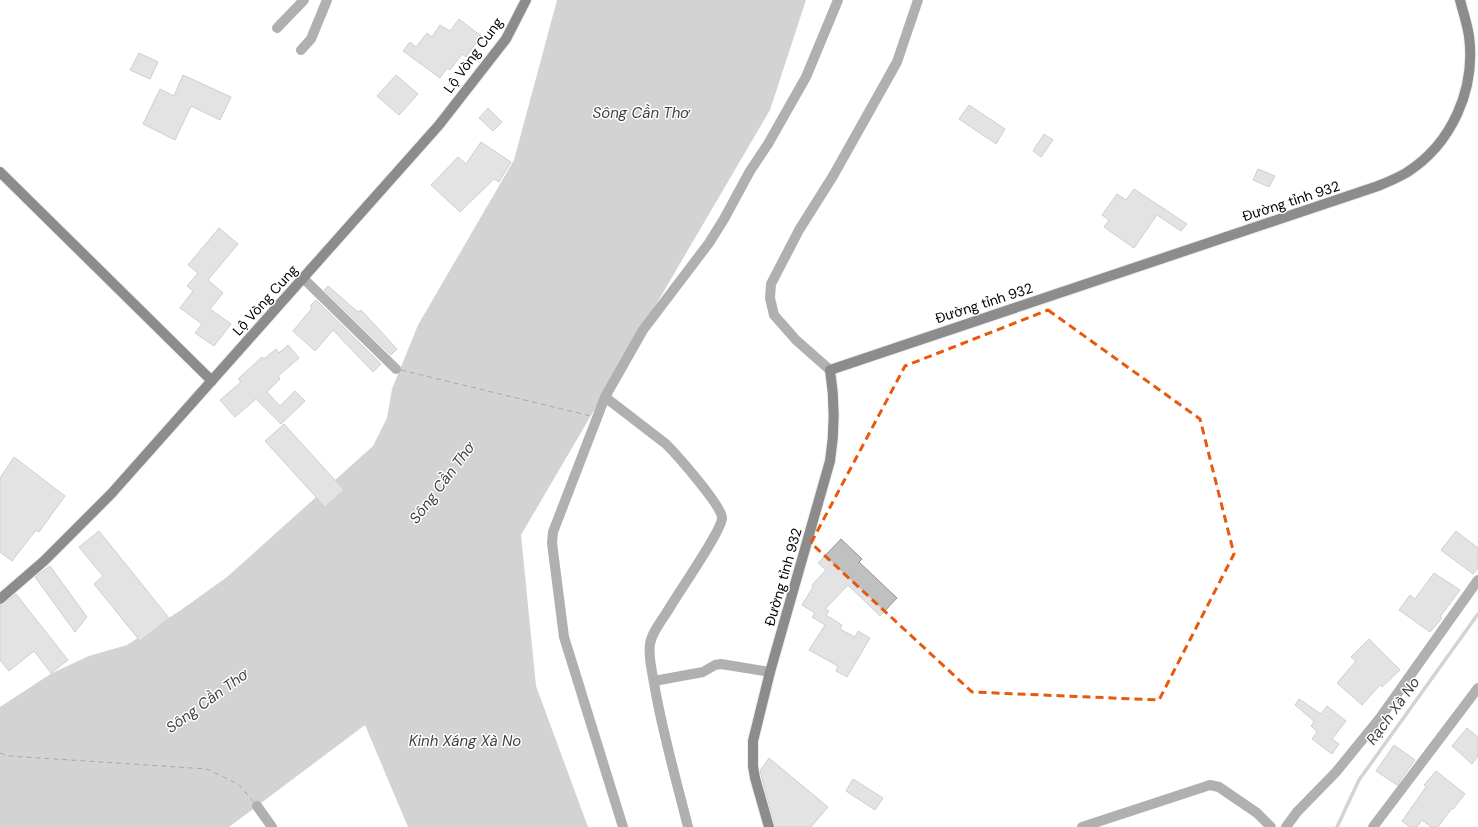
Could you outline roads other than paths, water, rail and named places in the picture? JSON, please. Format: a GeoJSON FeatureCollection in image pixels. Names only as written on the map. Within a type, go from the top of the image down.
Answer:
{"type":"FeatureCollection","features":[{"type":"Feature","properties":{"kind":"main road","name":"Lộ Vòng Cung"},"geometry":{"type":"LineString","coordinates":[[0,599],[44,561],[111,494],[439,125],[506,39],[526,0]]}},
{"type":"Feature","properties":{"kind":"main road","name":"Đường tỉnh 932"},"geometry":{"type":"LineString","coordinates":[[769,827],[755,778],[752,753],[755,729],[830,461],[835,420],[830,370],[1378,186],[1406,173],[1418,164],[1439,143],[1448,131],[1461,105],[1468,78],[1470,49],[1466,21],[1460,0]]}},
{"type":"Feature","properties":{"kind":"main road"},"geometry":{"type":"LineString","coordinates":[[0,172],[212,381]]}},
{"type":"Feature","properties":{"kind":"street"},"geometry":{"type":"LineString","coordinates":[[277,28],[304,0]]}},
{"type":"Feature","properties":{"kind":"street"},"geometry":{"type":"LineString","coordinates":[[301,50],[311,39],[327,0]]}},
{"type":"Feature","properties":{"kind":"street"},"geometry":{"type":"LineString","coordinates":[[623,827],[564,637],[552,543],[553,532],[594,417],[643,330],[709,243],[750,171],[768,144],[806,77],[838,0]]}},
{"type":"Feature","properties":{"kind":"street"},"geometry":{"type":"LineString","coordinates":[[830,370],[796,340],[774,315],[770,298],[771,284],[799,230],[833,176],[897,62],[918,0]]}},
{"type":"Feature","properties":{"kind":"street"},"geometry":{"type":"LineString","coordinates":[[303,278],[396,369]]}},
{"type":"Feature","properties":{"kind":"street"},"geometry":{"type":"LineString","coordinates":[[605,397],[666,444],[707,492],[718,508],[722,518],[721,523],[710,543],[650,642],[650,657],[658,705],[688,827]]}},
{"type":"Feature","properties":{"kind":"street"},"geometry":{"type":"LineString","coordinates":[[1286,827],[1297,812],[1336,772],[1380,718],[1478,580]]}},
{"type":"Feature","properties":{"kind":"street"},"geometry":{"type":"LineString","coordinates":[[654,682],[704,672],[715,665],[721,664],[770,672]]}},
{"type":"Feature","properties":{"kind":"street"},"geometry":{"type":"LineString","coordinates":[[1373,827],[1478,688]]}},
{"type":"Feature","properties":{"kind":"street"},"geometry":{"type":"LineString","coordinates":[[1082,827],[1210,785],[1215,785],[1257,813],[1272,827]]}},
{"type":"Feature","properties":{"kind":"street"},"geometry":{"type":"LineString","coordinates":[[257,806],[272,827]]}},
{"type":"Feature","properties":{"kind":"water","name":"Sông Cần Thơ"},"geometry":{"type":"Polygon","coordinates":[[[557,0],[806,0],[770,110],[521,535],[536,686],[588,827],[408,827],[365,725],[229,827],[0,827],[0,707],[52,673],[89,656],[127,645],[181,610],[227,577],[373,446],[387,418],[392,389],[418,325],[514,160],[557,0]]]}},
{"type":"Feature","properties":{"kind":"waterway","name":"Rạch Xà No"},"geometry":{"type":"LineString","coordinates":[[1337,827],[1359,780],[1478,614]]}},
{"type":"Feature","properties":{"kind":"water label","name":"Kinh Xáng Xà No"},"geometry":{"type":"Point","coordinates":[465,741]}}]}
